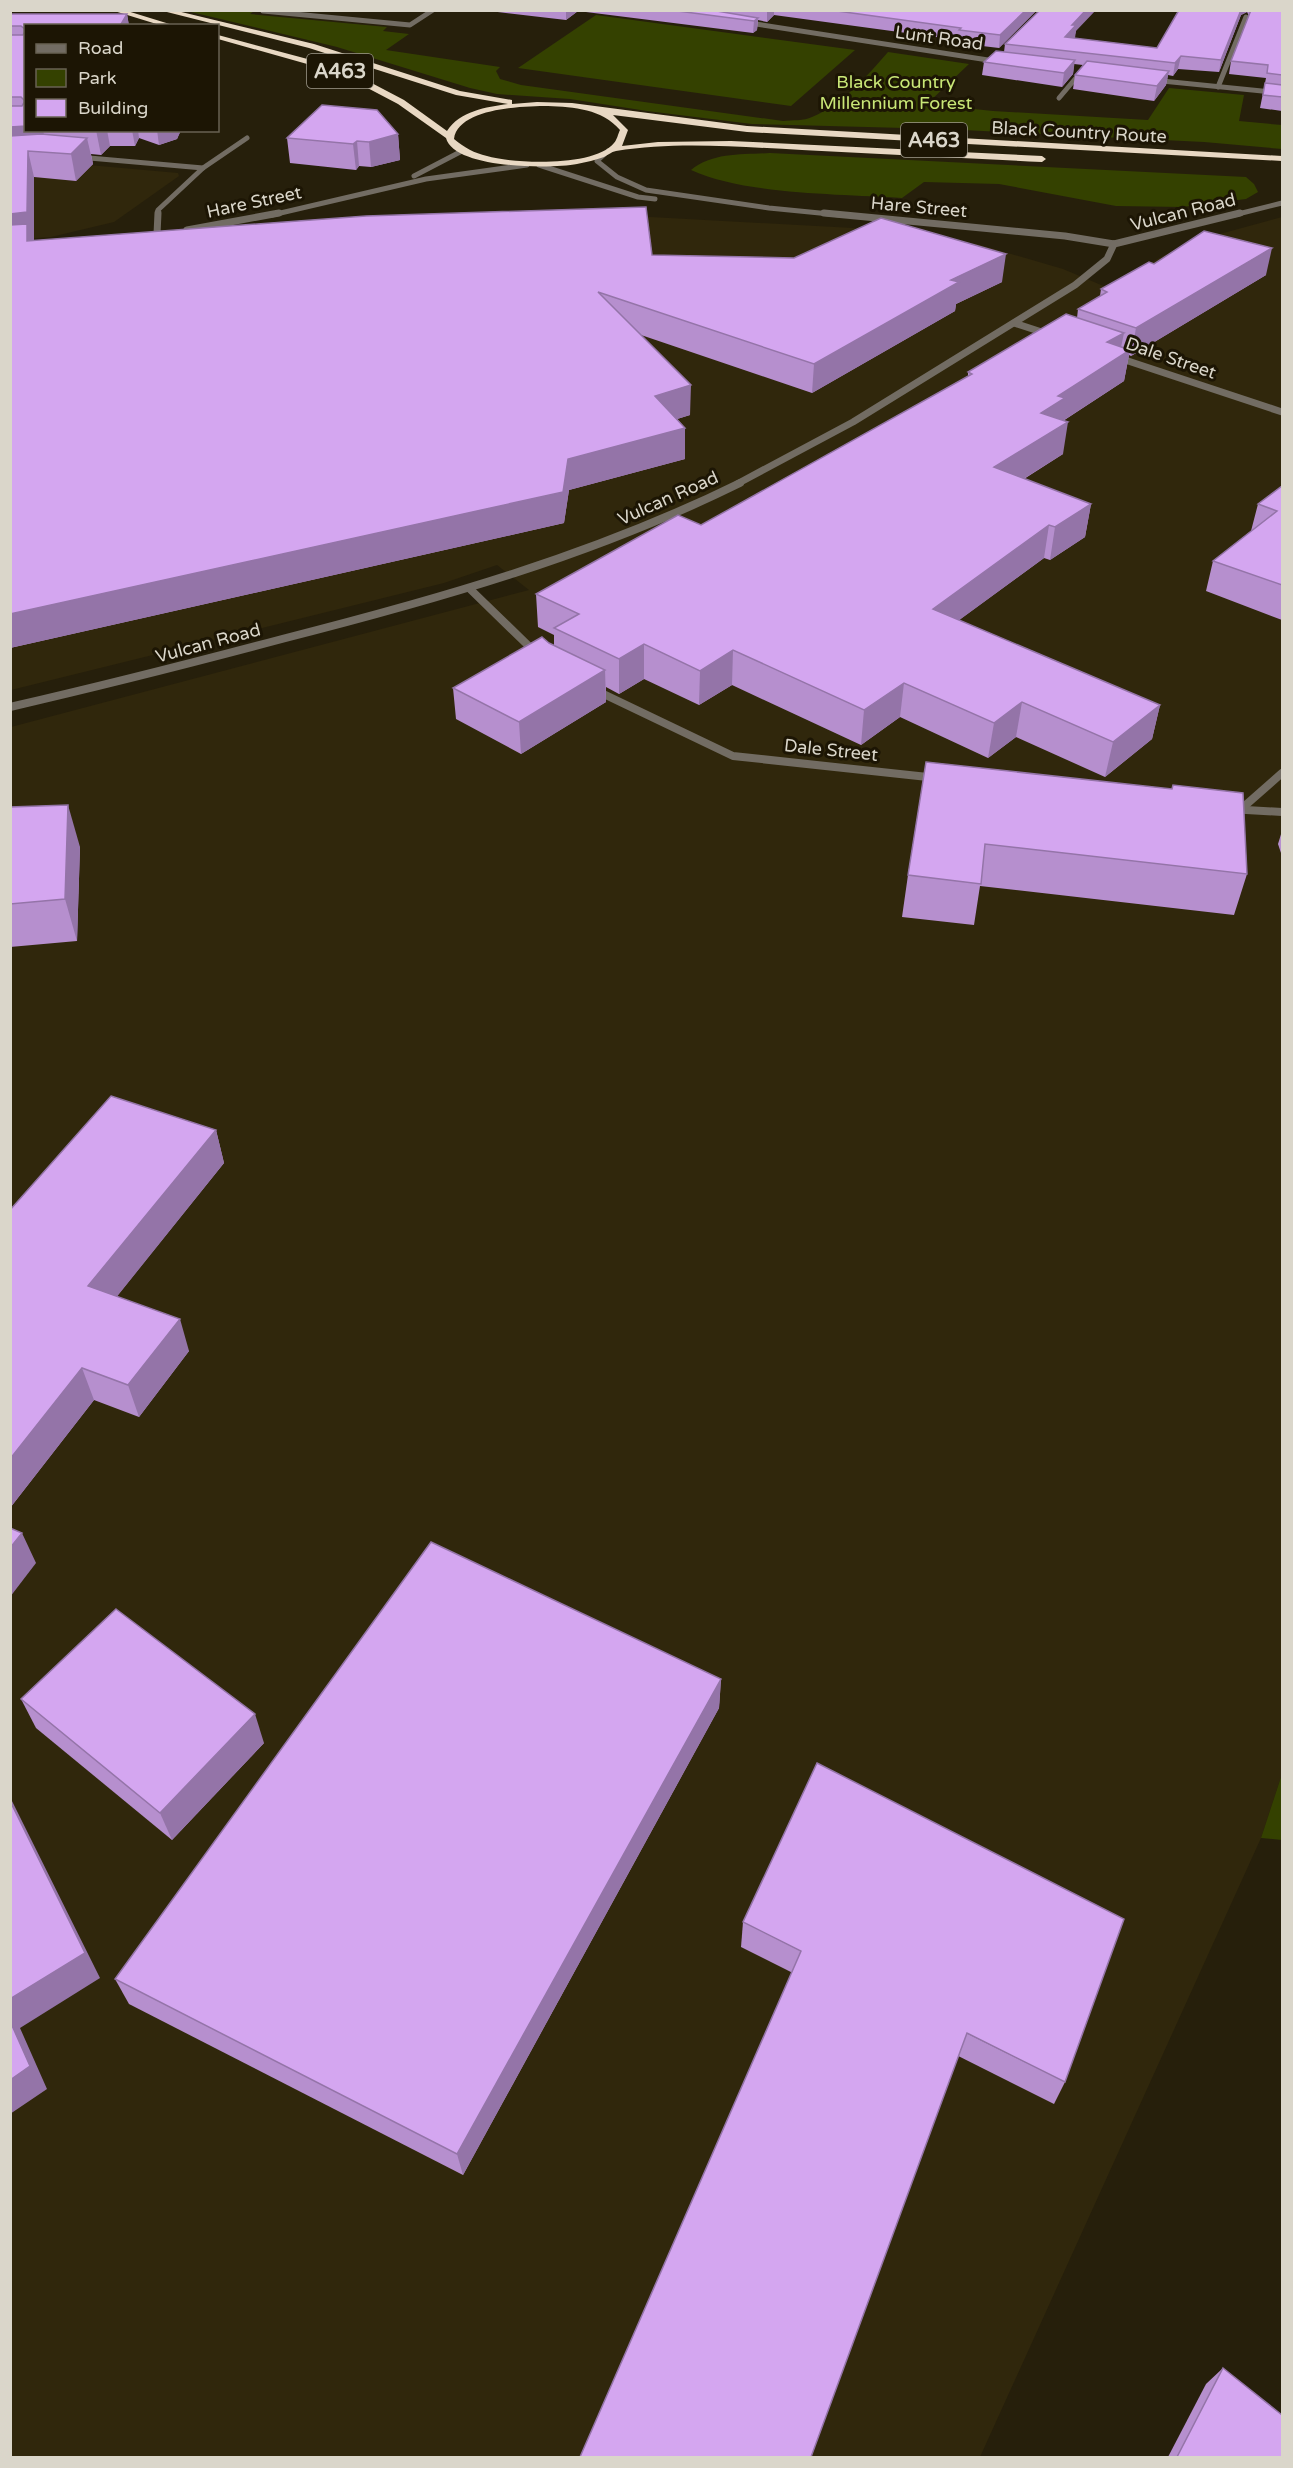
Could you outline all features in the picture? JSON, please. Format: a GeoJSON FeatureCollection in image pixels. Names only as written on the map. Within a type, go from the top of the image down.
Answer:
{"type":"FeatureCollection","features":[{"type":"Feature","properties":{"kind":"highway"},"geometry":{"type":"LineString","coordinates":[[114,10],[166,24]]}},
{"type":"Feature","properties":{"kind":"highway","name":"A463"},"geometry":{"type":"LineString","coordinates":[[162,10],[311,46],[459,93],[526,105]]}},
{"type":"Feature","properties":{"kind":"highway","name":"A463"},"geometry":{"type":"LineString","coordinates":[[219,37],[342,71],[401,102],[449,136]]}},
{"type":"Feature","properties":{"kind":"highway"},"geometry":{"type":"LineString","coordinates":[[462,151],[452,144],[449,136],[456,124],[492,109],[526,105]]}},
{"type":"Feature","properties":{"kind":"highway","name":"Black Country Route"},"geometry":{"type":"LineString","coordinates":[[526,105],[558,105],[747,129],[1282,159]]}},
{"type":"Feature","properties":{"kind":"highway"},"geometry":{"type":"LineString","coordinates":[[587,109],[609,117],[622,127],[623,138],[610,150]]}},
{"type":"Feature","properties":{"kind":"highway","name":"Black Country Route"},"geometry":{"type":"LineString","coordinates":[[462,151],[487,160],[527,165],[575,161],[610,150],[658,145],[731,144],[1058,160]]}},
{"type":"Feature","properties":{"kind":"street"},"geometry":{"type":"LineString","coordinates":[[264,11],[410,25],[433,10]]}},
{"type":"Feature","properties":{"kind":"street"},"geometry":{"type":"LineString","coordinates":[[1218,87],[1246,17]]}},
{"type":"Feature","properties":{"kind":"street","name":"Lunt Road"},"geometry":{"type":"LineString","coordinates":[[739,21],[1003,62]]}},
{"type":"Feature","properties":{"kind":"street"},"geometry":{"type":"LineString","coordinates":[[993,60],[1001,52]]}},
{"type":"Feature","properties":{"kind":"street"},"geometry":{"type":"LineString","coordinates":[[1059,98],[1078,72],[1092,73]]}},
{"type":"Feature","properties":{"kind":"street"},"geometry":{"type":"LineString","coordinates":[[1149,79],[1282,93]]}},
{"type":"Feature","properties":{"kind":"street"},"geometry":{"type":"LineString","coordinates":[[157,234],[158,210],[203,168],[247,138]]}},
{"type":"Feature","properties":{"kind":"street","name":"Hare Street"},"geometry":{"type":"LineString","coordinates":[[610,150],[597,161],[617,177],[646,190],[722,202],[1065,236],[1114,244]]}},
{"type":"Feature","properties":{"kind":"street","name":"Hare Street"},"geometry":{"type":"LineString","coordinates":[[394,185],[462,151]]}},
{"type":"Feature","properties":{"kind":"street"},"geometry":{"type":"LineString","coordinates":[[69,157],[203,168]]}},
{"type":"Feature","properties":{"kind":"street","name":"Hare Street"},"geometry":{"type":"LineString","coordinates":[[178,231],[267,216],[394,185],[458,173],[527,165]]}},
{"type":"Feature","properties":{"kind":"street","name":"Hare Street"},"geometry":{"type":"LineString","coordinates":[[539,165],[638,196],[687,203],[722,202]]}},
{"type":"Feature","properties":{"kind":"street","name":"Vulcan Road"},"geometry":{"type":"LineString","coordinates":[[10,707],[109,685],[470,589],[603,544],[715,495],[845,426],[1075,285],[1107,259],[1114,244],[1282,203]]}},
{"type":"Feature","properties":{"kind":"street"},"geometry":{"type":"LineString","coordinates":[[146,235],[168,232]]}},
{"type":"Feature","properties":{"kind":"street"},"geometry":{"type":"LineString","coordinates":[[1014,322],[1057,337]]}},
{"type":"Feature","properties":{"kind":"street","name":"Dale Street"},"geometry":{"type":"LineString","coordinates":[[1100,351],[1282,412]]}},
{"type":"Feature","properties":{"kind":"street"},"geometry":{"type":"LineString","coordinates":[[470,589],[544,661]]}},
{"type":"Feature","properties":{"kind":"street","name":"Dale Street"},"geometry":{"type":"LineString","coordinates":[[585,684],[733,756],[945,778]]}},
{"type":"Feature","properties":{"kind":"street"},"geometry":{"type":"LineString","coordinates":[[1240,810],[1282,773]]}},
{"type":"Feature","properties":{"kind":"street"},"geometry":{"type":"LineString","coordinates":[[1216,807],[1282,812]]}},
{"type":"Feature","properties":{"kind":"shaded area"},"geometry":{"type":"Polygon","coordinates":[[[55,162],[178,173],[179,176],[114,222],[51,237],[11,240],[11,165],[55,162]]]}},
{"type":"Feature","properties":{"kind":"shaded area"},"geometry":{"type":"Polygon","coordinates":[[[596,214],[853,228],[977,244],[1063,269],[1106,287],[1187,243],[1282,217],[1282,1774],[1261,1838],[980,2457],[11,2457],[11,727],[529,590],[497,565],[444,583],[11,690],[11,261],[596,214]]]}},
{"type":"Feature","properties":{"kind":"green space","name":"Black Country Millennium Forest"},"geometry":{"type":"Polygon","coordinates":[[[187,11],[254,11],[250,14],[387,27],[383,31],[409,34],[386,50],[500,67],[496,71],[500,79],[521,85],[783,121],[809,118],[834,105],[853,89],[888,52],[969,64],[927,104],[993,111],[1148,120],[1169,88],[1244,95],[1239,121],[1282,125],[1282,149],[1204,142],[943,129],[752,124],[570,99],[497,94],[470,88],[337,47],[187,11]]]}},
{"type":"Feature","properties":{"kind":"green space"},"geometry":{"type":"Polygon","coordinates":[[[596,15],[855,50],[791,106],[518,68],[596,15]]]}},
{"type":"Feature","properties":{"kind":"green space","name":"Black Country Millennium Forest"},"geometry":{"type":"Polygon","coordinates":[[[770,153],[1246,177],[1254,184],[1258,192],[1246,199],[1182,207],[1116,206],[999,184],[924,182],[902,198],[766,189],[713,178],[691,170],[719,157],[770,153]]]}},
{"type":"Feature","properties":{"kind":"green space"},"geometry":{"type":"Polygon","coordinates":[[[1282,1774],[1282,1840],[1261,1838],[1282,1774]]]}},
{"type":"Feature","properties":{"kind":"building"},"geometry":{"type":"Polygon","coordinates":[[[670,10],[711,10],[758,18],[754,21],[670,10]]]}},
{"type":"Feature","properties":{"kind":"building"},"geometry":{"type":"Polygon","coordinates":[[[830,10],[1026,10],[1000,35],[830,10]]]}},
{"type":"Feature","properties":{"kind":"building"},"geometry":{"type":"Polygon","coordinates":[[[1040,10],[1086,10],[1072,25],[1076,25],[1065,37],[1157,48],[1179,10],[1241,10],[1221,60],[1181,56],[1175,63],[1005,44],[1040,10]]]}},
{"type":"Feature","properties":{"kind":"building"},"geometry":{"type":"Polygon","coordinates":[[[1251,10],[1282,10],[1282,75],[1267,73],[1268,65],[1231,61],[1251,10]]]}},
{"type":"Feature","properties":{"kind":"building"},"geometry":{"type":"Polygon","coordinates":[[[10,14],[127,14],[121,24],[24,24],[24,28],[21,26],[10,26],[10,14]]]}},
{"type":"Feature","properties":{"kind":"building"},"geometry":{"type":"Polygon","coordinates":[[[24,33],[24,100],[21,97],[10,97],[10,35],[24,33]]]}},
{"type":"Feature","properties":{"kind":"building"},"geometry":{"type":"Polygon","coordinates":[[[996,51],[1075,60],[1064,73],[984,62],[996,51]]]}},
{"type":"Feature","properties":{"kind":"building"},"geometry":{"type":"Polygon","coordinates":[[[1087,61],[1169,71],[1157,86],[1075,75],[1087,61]]]}},
{"type":"Feature","properties":{"kind":"building"},"geometry":{"type":"Polygon","coordinates":[[[1265,83],[1282,85],[1282,97],[1263,95],[1265,83]]]}},
{"type":"Feature","properties":{"kind":"building"},"geometry":{"type":"Polygon","coordinates":[[[24,103],[24,126],[10,127],[10,106],[22,106],[24,103]]]}},
{"type":"Feature","properties":{"kind":"building"},"geometry":{"type":"Polygon","coordinates":[[[322,105],[377,110],[398,134],[369,142],[357,141],[353,144],[287,138],[322,105]]]}},
{"type":"Feature","properties":{"kind":"building"},"geometry":{"type":"Polygon","coordinates":[[[41,134],[87,138],[71,154],[28,151],[27,212],[10,214],[10,136],[41,134]]]}},
{"type":"Feature","properties":{"kind":"building"},"geometry":{"type":"Polygon","coordinates":[[[646,207],[652,255],[794,258],[881,218],[1006,254],[951,280],[959,282],[814,364],[598,292],[691,385],[655,396],[685,428],[568,459],[563,492],[10,614],[10,225],[27,224],[27,241],[366,216],[646,207]]]}},
{"type":"Feature","properties":{"kind":"building"},"geometry":{"type":"Polygon","coordinates":[[[1204,231],[1272,248],[1136,328],[1078,309],[1107,292],[1101,289],[1149,262],[1154,264],[1204,231]]]}},
{"type":"Feature","properties":{"kind":"building"},"geometry":{"type":"Polygon","coordinates":[[[1066,314],[1124,333],[1107,342],[1130,350],[1058,396],[1065,398],[1041,413],[1068,422],[994,467],[1091,504],[1055,527],[1049,525],[933,609],[1160,705],[1113,742],[1022,702],[994,723],[904,683],[864,710],[733,650],[700,671],[644,644],[619,659],[554,628],[579,614],[536,594],[678,515],[701,525],[972,374],[968,372],[1066,314]]]}},
{"type":"Feature","properties":{"kind":"building"},"geometry":{"type":"Polygon","coordinates":[[[1282,486],[1282,585],[1213,561],[1277,511],[1258,504],[1282,486]]]}},
{"type":"Feature","properties":{"kind":"building"},"geometry":{"type":"Polygon","coordinates":[[[542,637],[549,643],[605,670],[519,722],[453,688],[542,637]]]}},
{"type":"Feature","properties":{"kind":"building"},"geometry":{"type":"Polygon","coordinates":[[[926,762],[1172,789],[1173,785],[1243,793],[1247,874],[985,844],[981,884],[908,875],[926,762]]]}},
{"type":"Feature","properties":{"kind":"building"},"geometry":{"type":"Polygon","coordinates":[[[68,805],[65,899],[10,904],[10,807],[68,805]]]}},
{"type":"Feature","properties":{"kind":"building"},"geometry":{"type":"Polygon","coordinates":[[[111,1096],[216,1130],[88,1286],[180,1319],[128,1385],[82,1368],[10,1459],[10,1210],[111,1096]]]}},
{"type":"Feature","properties":{"kind":"building"},"geometry":{"type":"Polygon","coordinates":[[[10,1528],[22,1533],[10,1548],[10,1528]]]}},
{"type":"Feature","properties":{"kind":"building"},"geometry":{"type":"Polygon","coordinates":[[[431,1542],[721,1679],[457,2154],[115,1979],[431,1542]]]}},
{"type":"Feature","properties":{"kind":"building"},"geometry":{"type":"Polygon","coordinates":[[[116,1609],[255,1714],[160,1813],[21,1699],[116,1609]]]}},
{"type":"Feature","properties":{"kind":"building"},"geometry":{"type":"Polygon","coordinates":[[[817,1763],[1124,1919],[1065,2082],[967,2033],[811,2457],[580,2457],[801,1951],[743,1922],[817,1763]]]}},
{"type":"Feature","properties":{"kind":"building"},"geometry":{"type":"Polygon","coordinates":[[[10,1801],[85,1953],[10,1999],[10,1801]]]}},
{"type":"Feature","properties":{"kind":"building"},"geometry":{"type":"Polygon","coordinates":[[[10,2021],[30,2066],[10,2080],[10,2021]]]}},
{"type":"Feature","properties":{"kind":"building"},"geometry":{"type":"Polygon","coordinates":[[[1223,2368],[1282,2415],[1282,2457],[1177,2457],[1223,2368]]]}}]}
